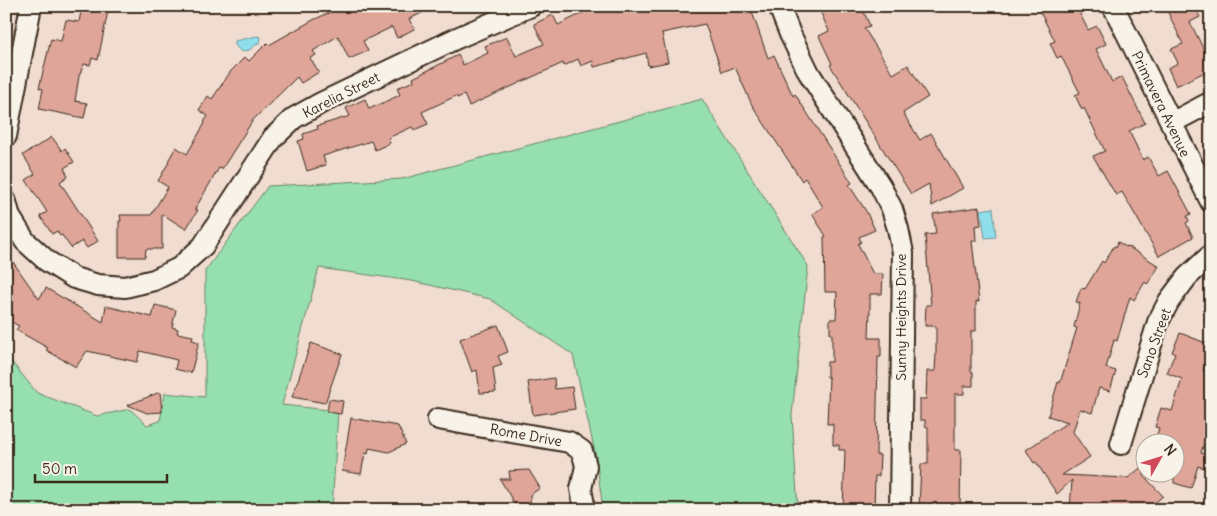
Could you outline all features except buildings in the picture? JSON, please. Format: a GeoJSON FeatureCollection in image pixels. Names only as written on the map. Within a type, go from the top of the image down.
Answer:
{"type":"FeatureCollection","features":[{"type":"Feature","properties":{"kind":"street"},"geometry":{"type":"LineString","coordinates":[[6,136],[31,6]]}},
{"type":"Feature","properties":{"kind":"street","name":"Karelia Street"},"geometry":{"type":"LineString","coordinates":[[6,202],[10,217],[25,241],[47,262],[74,278],[98,285],[125,287],[154,280],[179,268],[203,246],[273,138],[294,118],[320,103],[457,38],[531,6]]}},
{"type":"Feature","properties":{"kind":"street","name":"Sunny Heights Drive"},"geometry":{"type":"LineString","coordinates":[[779,6],[809,73],[881,186],[892,209],[898,228],[903,253],[900,510]]}},
{"type":"Feature","properties":{"kind":"street","name":"Primavera Avenue"},"geometry":{"type":"LineString","coordinates":[[1113,6],[1211,202]]}},
{"type":"Feature","properties":{"kind":"street"},"geometry":{"type":"LineString","coordinates":[[1171,123],[1211,102]]}},
{"type":"Feature","properties":{"kind":"street","name":"Sano Street"},"geometry":{"type":"LineString","coordinates":[[1120,444],[1158,322],[1169,301],[1186,277],[1211,256]]}},
{"type":"Feature","properties":{"kind":"street","name":"Rome Drive"},"geometry":{"type":"LineString","coordinates":[[438,419],[569,442],[582,451],[586,466],[582,489],[585,510]]}},
{"type":"Feature","properties":{"kind":"green space"},"geometry":{"type":"Polygon","coordinates":[[[702,99],[808,266],[792,415],[798,510],[603,510],[596,457],[573,355],[490,299],[412,281],[319,268],[282,405],[338,411],[332,510],[6,510],[6,355],[37,393],[97,416],[130,409],[147,425],[160,421],[165,393],[205,397],[205,271],[268,186],[402,179],[702,99]]]}},
{"type":"Feature","properties":{"kind":"water"},"geometry":{"type":"Polygon","coordinates":[[[257,36],[261,37],[260,42],[249,50],[241,52],[235,45],[235,41],[257,36]]]}},
{"type":"Feature","properties":{"kind":"water"},"geometry":{"type":"Polygon","coordinates":[[[993,208],[996,237],[985,238],[981,210],[993,208]]]}}]}
